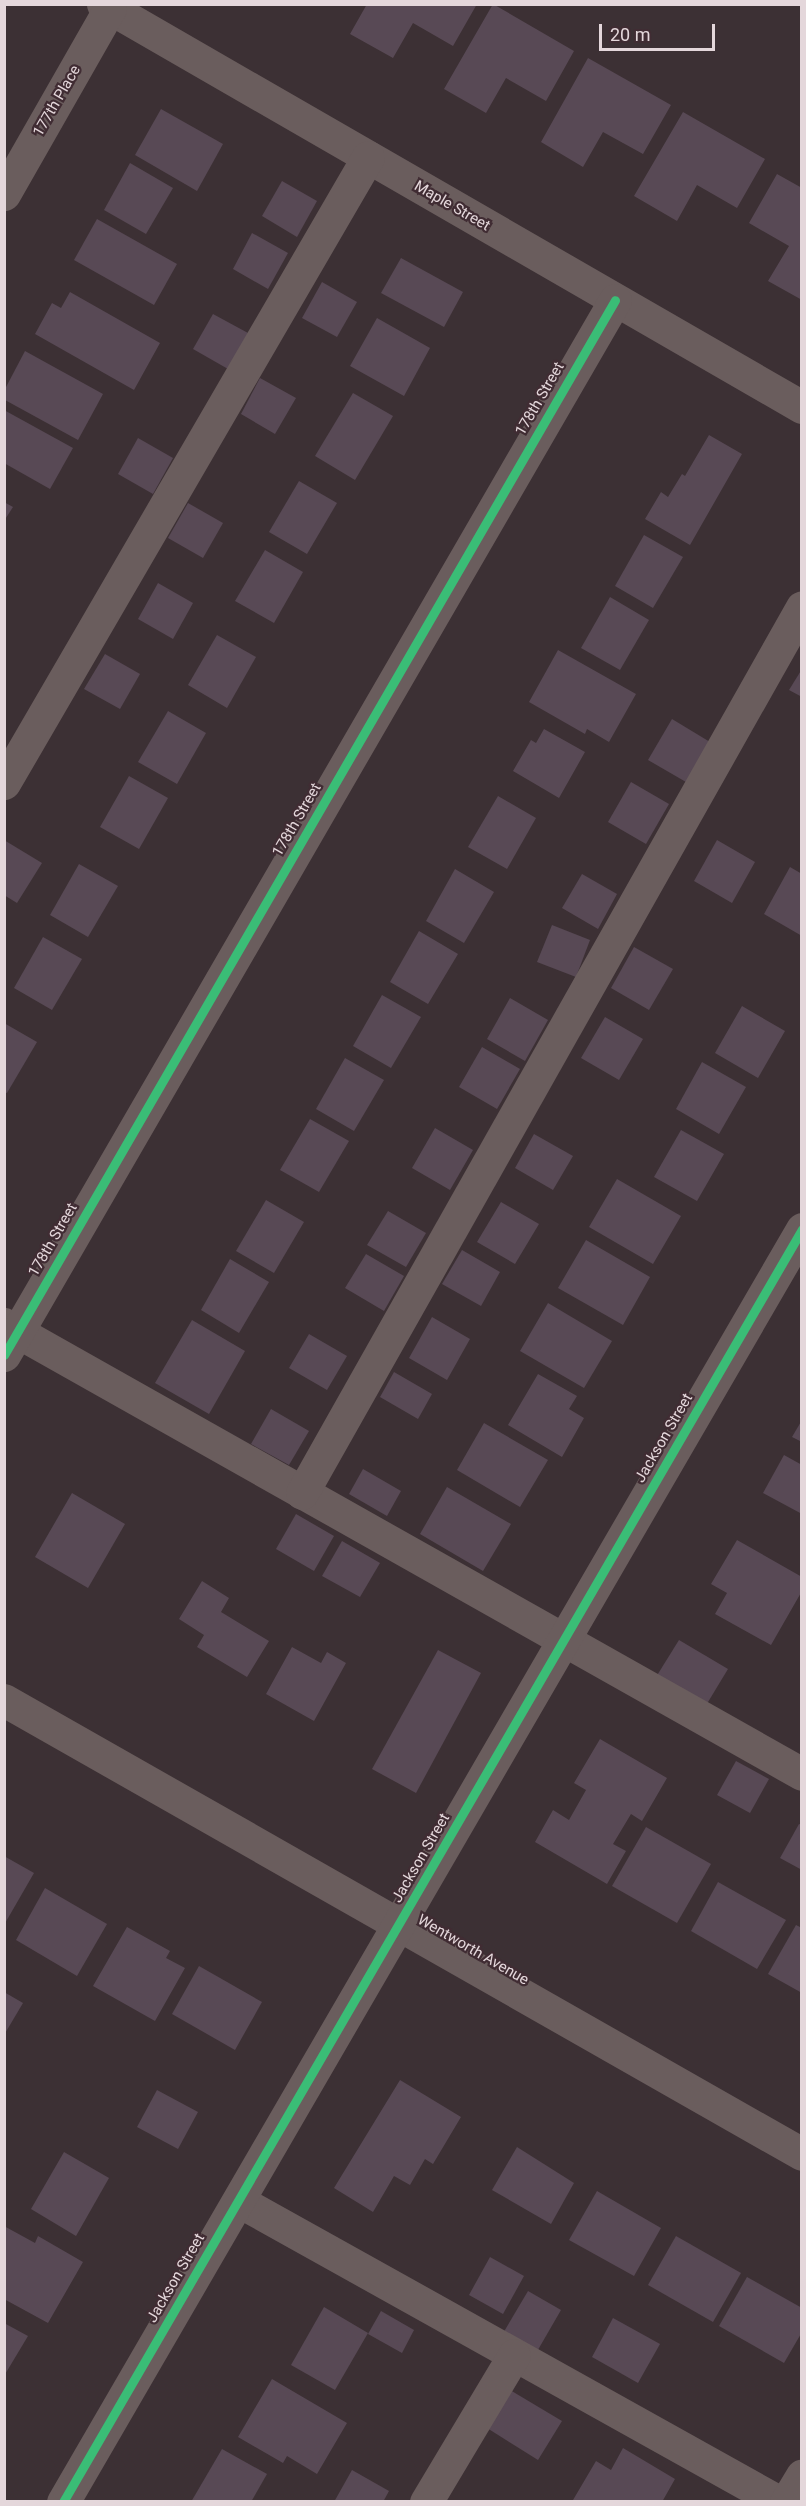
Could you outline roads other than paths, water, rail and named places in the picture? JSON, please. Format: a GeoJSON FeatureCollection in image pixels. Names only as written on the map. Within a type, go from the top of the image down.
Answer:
{"type":"FeatureCollection","features":[{"type":"Feature","properties":{"kind":"street","name":"Maple Street"},"geometry":{"type":"LineString","coordinates":[[107,7],[801,407]]}},
{"type":"Feature","properties":{"kind":"street","name":"177th Place"},"geometry":{"type":"LineString","coordinates":[[4,194],[107,7]]}},
{"type":"Feature","properties":{"kind":"street"},"geometry":{"type":"LineString","coordinates":[[4,783],[368,157]]}},
{"type":"Feature","properties":{"kind":"street","name":"178th Street"},"geometry":{"type":"LineString","coordinates":[[9,1337],[615,300]]}},
{"type":"Feature","properties":{"kind":"street"},"geometry":{"type":"LineString","coordinates":[[302,1493],[801,607]]}},
{"type":"Feature","properties":{"kind":"street","name":"Jackson Street"},"geometry":{"type":"LineString","coordinates":[[63,2502],[566,1640],[801,1228]]}},
{"type":"Feature","properties":{"kind":"street"},"geometry":{"type":"LineString","coordinates":[[9,1337],[302,1493],[801,1774]]}},
{"type":"Feature","properties":{"kind":"street","name":"Wentworth Avenue"},"geometry":{"type":"LineString","coordinates":[[4,1700],[801,2154]]}},
{"type":"Feature","properties":{"kind":"street"},"geometry":{"type":"LineString","coordinates":[[239,2201],[779,2502]]}},
{"type":"Feature","properties":{"kind":"street"},"geometry":{"type":"LineString","coordinates":[[426,2502],[514,2355]]}},
{"type":"Feature","properties":{"kind":"street"},"geometry":{"type":"LineString","coordinates":[[786,2502],[801,2475]]}}]}
